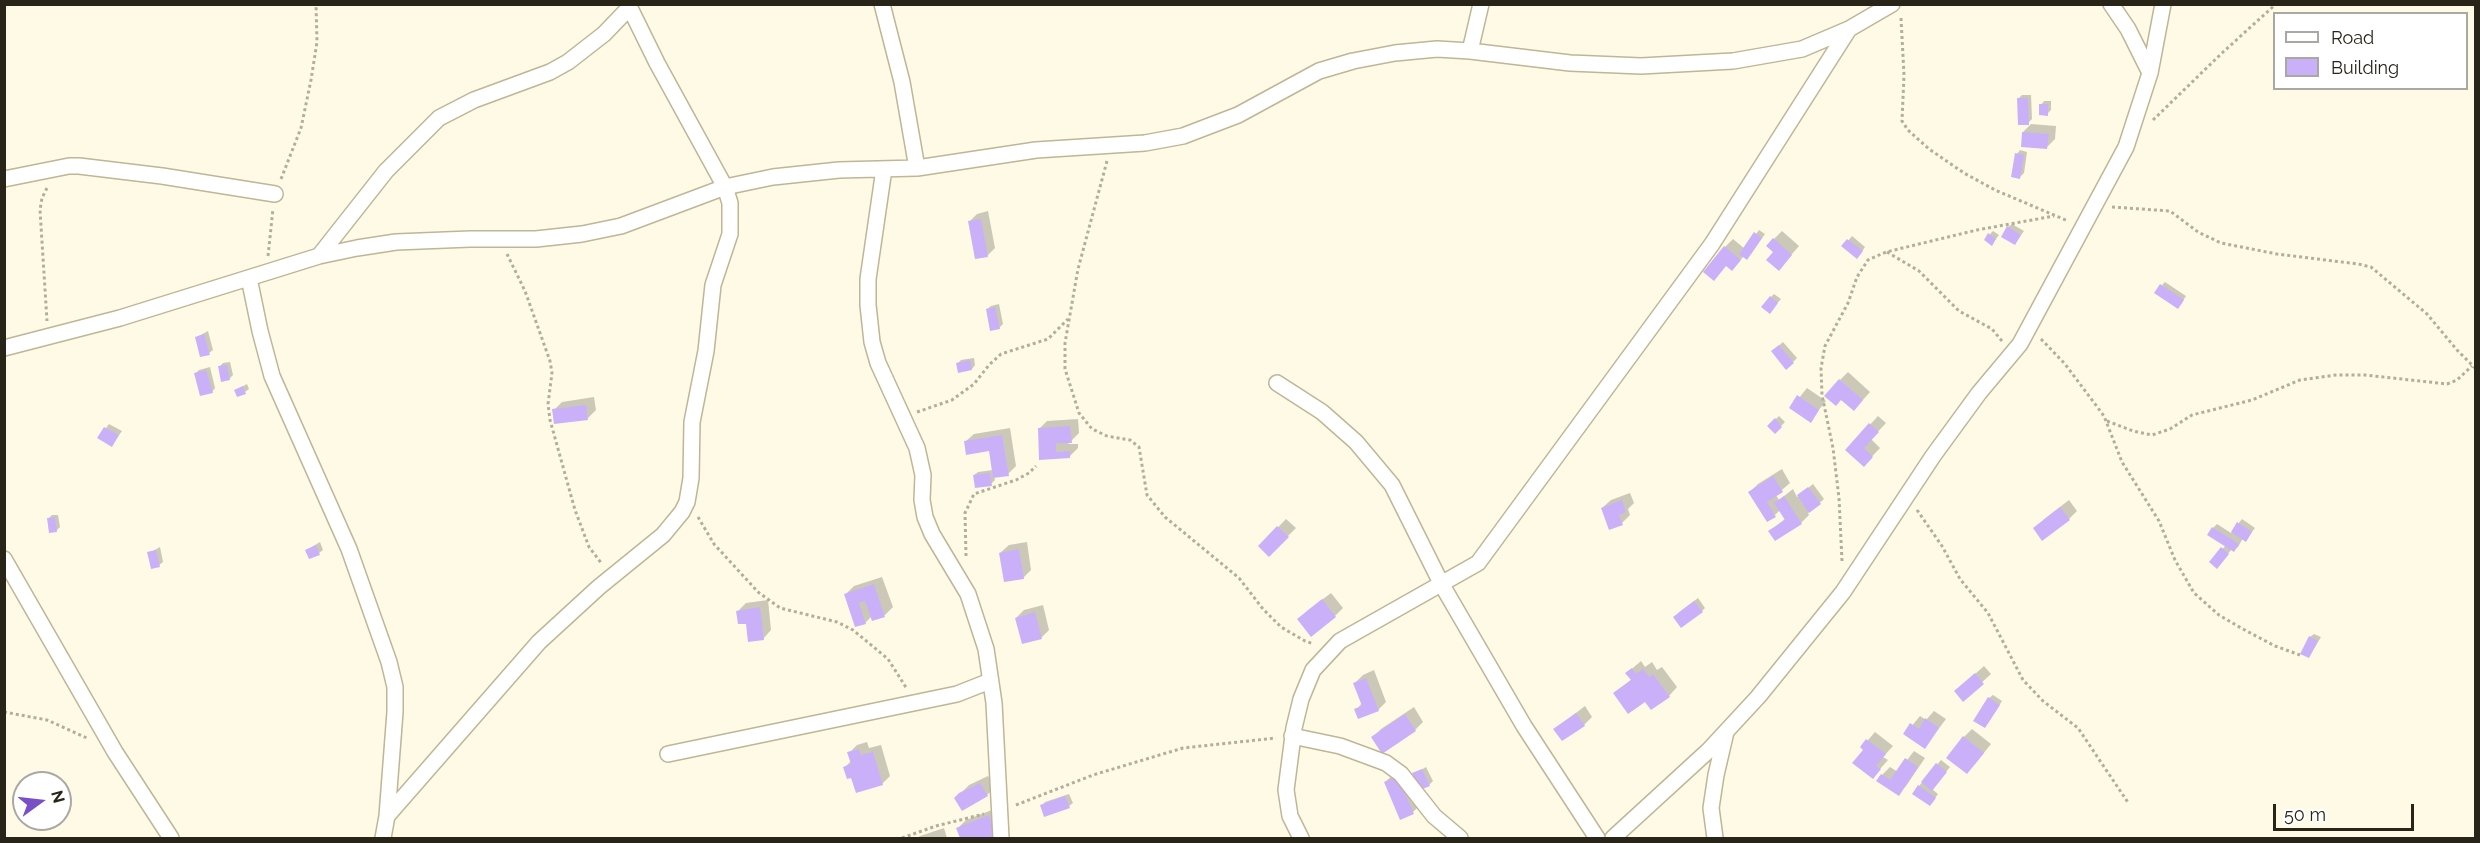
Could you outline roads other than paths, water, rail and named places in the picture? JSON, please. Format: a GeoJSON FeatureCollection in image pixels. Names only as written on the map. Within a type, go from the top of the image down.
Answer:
{"type":"FeatureCollection","features":[{"type":"Feature","properties":{"kind":"street"},"geometry":{"type":"LineString","coordinates":[[882,4],[902,82],[917,168]]}},
{"type":"Feature","properties":{"kind":"street"},"geometry":{"type":"LineString","coordinates":[[1470,51],[1481,4]]}},
{"type":"Feature","properties":{"kind":"street"},"geometry":{"type":"LineString","coordinates":[[2111,4],[2128,29],[2150,74]]}},
{"type":"Feature","properties":{"kind":"street"},"geometry":{"type":"LineString","coordinates":[[1612,838],[1708,751],[1758,697],[1843,592],[1979,393],[2012,356],[2126,147],[2150,74],[2163,4]]}},
{"type":"Feature","properties":{"kind":"street"},"geometry":{"type":"LineString","coordinates":[[319,256],[386,171],[439,118],[474,100],[550,72],[568,62],[604,34],[629,6],[725,187],[730,203],[730,234],[711,298],[706,351],[692,422],[690,492],[682,512],[663,535],[613,575],[539,642],[387,816]]}},
{"type":"Feature","properties":{"kind":"street"},"geometry":{"type":"LineString","coordinates":[[4,348],[49,337],[319,256],[396,242],[536,239],[582,234],[621,226],[725,187],[811,172],[917,168],[1047,149],[1145,142],[1183,136],[1238,115],[1319,71],[1353,60],[1437,49],[1570,63],[1686,65],[1772,56],[1802,49],[1896,10]]}},
{"type":"Feature","properties":{"kind":"street"},"geometry":{"type":"LineString","coordinates":[[1301,838],[1287,807],[1286,790],[1292,736],[1306,685],[1313,670],[1330,649],[1352,633],[1478,563],[1712,244],[1849,29]]}},
{"type":"Feature","properties":{"kind":"street"},"geometry":{"type":"LineString","coordinates":[[4,179],[79,166],[162,176],[275,194]]}},
{"type":"Feature","properties":{"kind":"street"},"geometry":{"type":"LineString","coordinates":[[884,169],[869,271],[869,325],[878,363],[917,448],[923,475],[922,500],[925,517],[932,534],[962,581],[986,649],[994,704],[1001,838]]}},
{"type":"Feature","properties":{"kind":"street"},"geometry":{"type":"LineString","coordinates":[[249,278],[272,376],[349,549],[389,662],[395,687],[387,816],[383,838]]}},
{"type":"Feature","properties":{"kind":"street"},"geometry":{"type":"LineString","coordinates":[[1277,383],[1322,412],[1373,459],[1392,485],[1442,585],[1524,726],[1597,838]]}},
{"type":"Feature","properties":{"kind":"street"},"geometry":{"type":"LineString","coordinates":[[4,559],[115,752],[171,838]]}},
{"type":"Feature","properties":{"kind":"street"},"geometry":{"type":"LineString","coordinates":[[668,754],[957,694],[990,681]]}},
{"type":"Feature","properties":{"kind":"street"},"geometry":{"type":"LineString","coordinates":[[1715,838],[1711,808],[1727,730]]}},
{"type":"Feature","properties":{"kind":"street"},"geometry":{"type":"LineString","coordinates":[[1292,736],[1340,746],[1386,763],[1401,774],[1444,826],[1460,838]]}}]}
